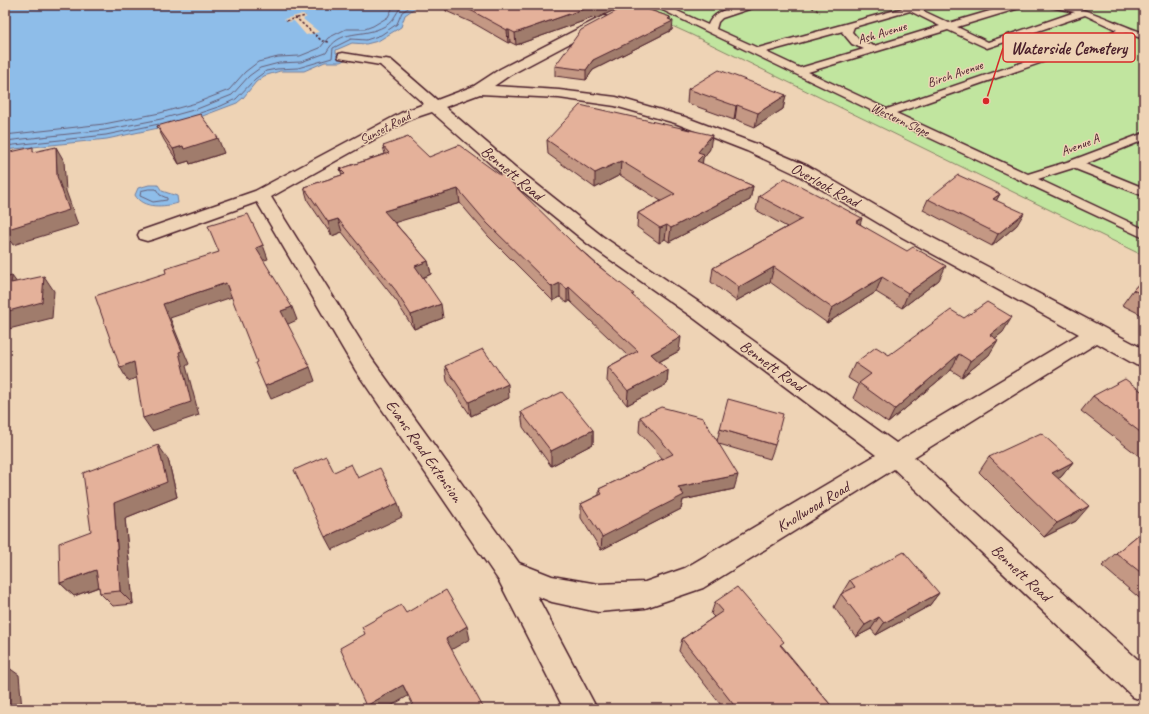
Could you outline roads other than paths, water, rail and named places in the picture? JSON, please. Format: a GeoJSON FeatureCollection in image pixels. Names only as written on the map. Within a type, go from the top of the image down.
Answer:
{"type":"FeatureCollection","features":[{"type":"Feature","properties":{"kind":"street","name":"Sunset Road"},"geometry":{"type":"LineString","coordinates":[[147,235],[261,195],[406,116],[479,89],[505,72],[613,16]]}},
{"type":"Feature","properties":{"kind":"street","name":"Bennett Road"},"geometry":{"type":"LineString","coordinates":[[386,63],[509,170],[595,240],[702,314],[896,456],[1144,686]]}},
{"type":"Feature","properties":{"kind":"street","name":"Overlook Road"},"geometry":{"type":"LineString","coordinates":[[479,89],[559,94],[616,102],[680,120],[753,148],[802,170],[907,232],[1144,359]]}},
{"type":"Feature","properties":{"kind":"street","name":"Evans Road Extension"},"geometry":{"type":"LineString","coordinates":[[261,195],[364,365],[509,572],[581,709]]}},
{"type":"Feature","properties":{"kind":"street","name":"Knollwood Road"},"geometry":{"type":"LineString","coordinates":[[509,572],[552,589],[598,598],[645,596],[694,579],[1095,334]]}},
{"type":"Feature","properties":{"kind":"lane","name":"Western Slope"},"geometry":{"type":"LineString","coordinates":[[657,5],[1144,234]]}},
{"type":"Feature","properties":{"kind":"lane"},"geometry":{"type":"LineString","coordinates":[[711,30],[714,21],[719,16],[752,5]]}},
{"type":"Feature","properties":{"kind":"lane"},"geometry":{"type":"LineString","coordinates":[[756,52],[907,7],[922,5]]}},
{"type":"Feature","properties":{"kind":"lane","name":"Ash Avenue"},"geometry":{"type":"LineString","coordinates":[[798,72],[1020,5]]}},
{"type":"Feature","properties":{"kind":"lane"},"geometry":{"type":"LineString","coordinates":[[1054,5],[1084,12],[1144,36]]}},
{"type":"Feature","properties":{"kind":"lane"},"geometry":{"type":"LineString","coordinates":[[907,7],[950,26],[987,45],[1084,12]]}},
{"type":"Feature","properties":{"kind":"lane"},"geometry":{"type":"LineString","coordinates":[[850,25],[847,32],[856,44],[875,49]]}},
{"type":"Feature","properties":{"kind":"lane","name":"Birch Avenue"},"geometry":{"type":"LineString","coordinates":[[885,113],[1126,30]]}},
{"type":"Feature","properties":{"kind":"lane"},"geometry":{"type":"LineString","coordinates":[[343,56],[386,63]]}},
{"type":"Feature","properties":{"kind":"lane","name":"Avenue A"},"geometry":{"type":"LineString","coordinates":[[1026,179],[1074,164],[1144,136]]}},
{"type":"Feature","properties":{"kind":"lane"},"geometry":{"type":"LineString","coordinates":[[1074,164],[1144,192]]}},
{"type":"Feature","properties":{"kind":"water"},"geometry":{"type":"Polygon","coordinates":[[[5,5],[431,5],[415,8],[405,15],[401,27],[378,41],[366,44],[352,43],[336,50],[336,53],[347,59],[340,62],[325,62],[304,71],[280,71],[264,76],[256,82],[237,103],[200,117],[163,127],[107,139],[5,150],[5,5]]]}},
{"type":"Feature","properties":{"kind":"water"},"geometry":{"type":"Polygon","coordinates":[[[149,185],[158,185],[162,191],[177,196],[178,203],[154,206],[138,200],[135,195],[138,188],[149,185]]]}},
{"type":"Feature","properties":{"kind":"place","name":"Waterside Cemetery"},"geometry":{"type":"Point","coordinates":[986,101]}}]}
